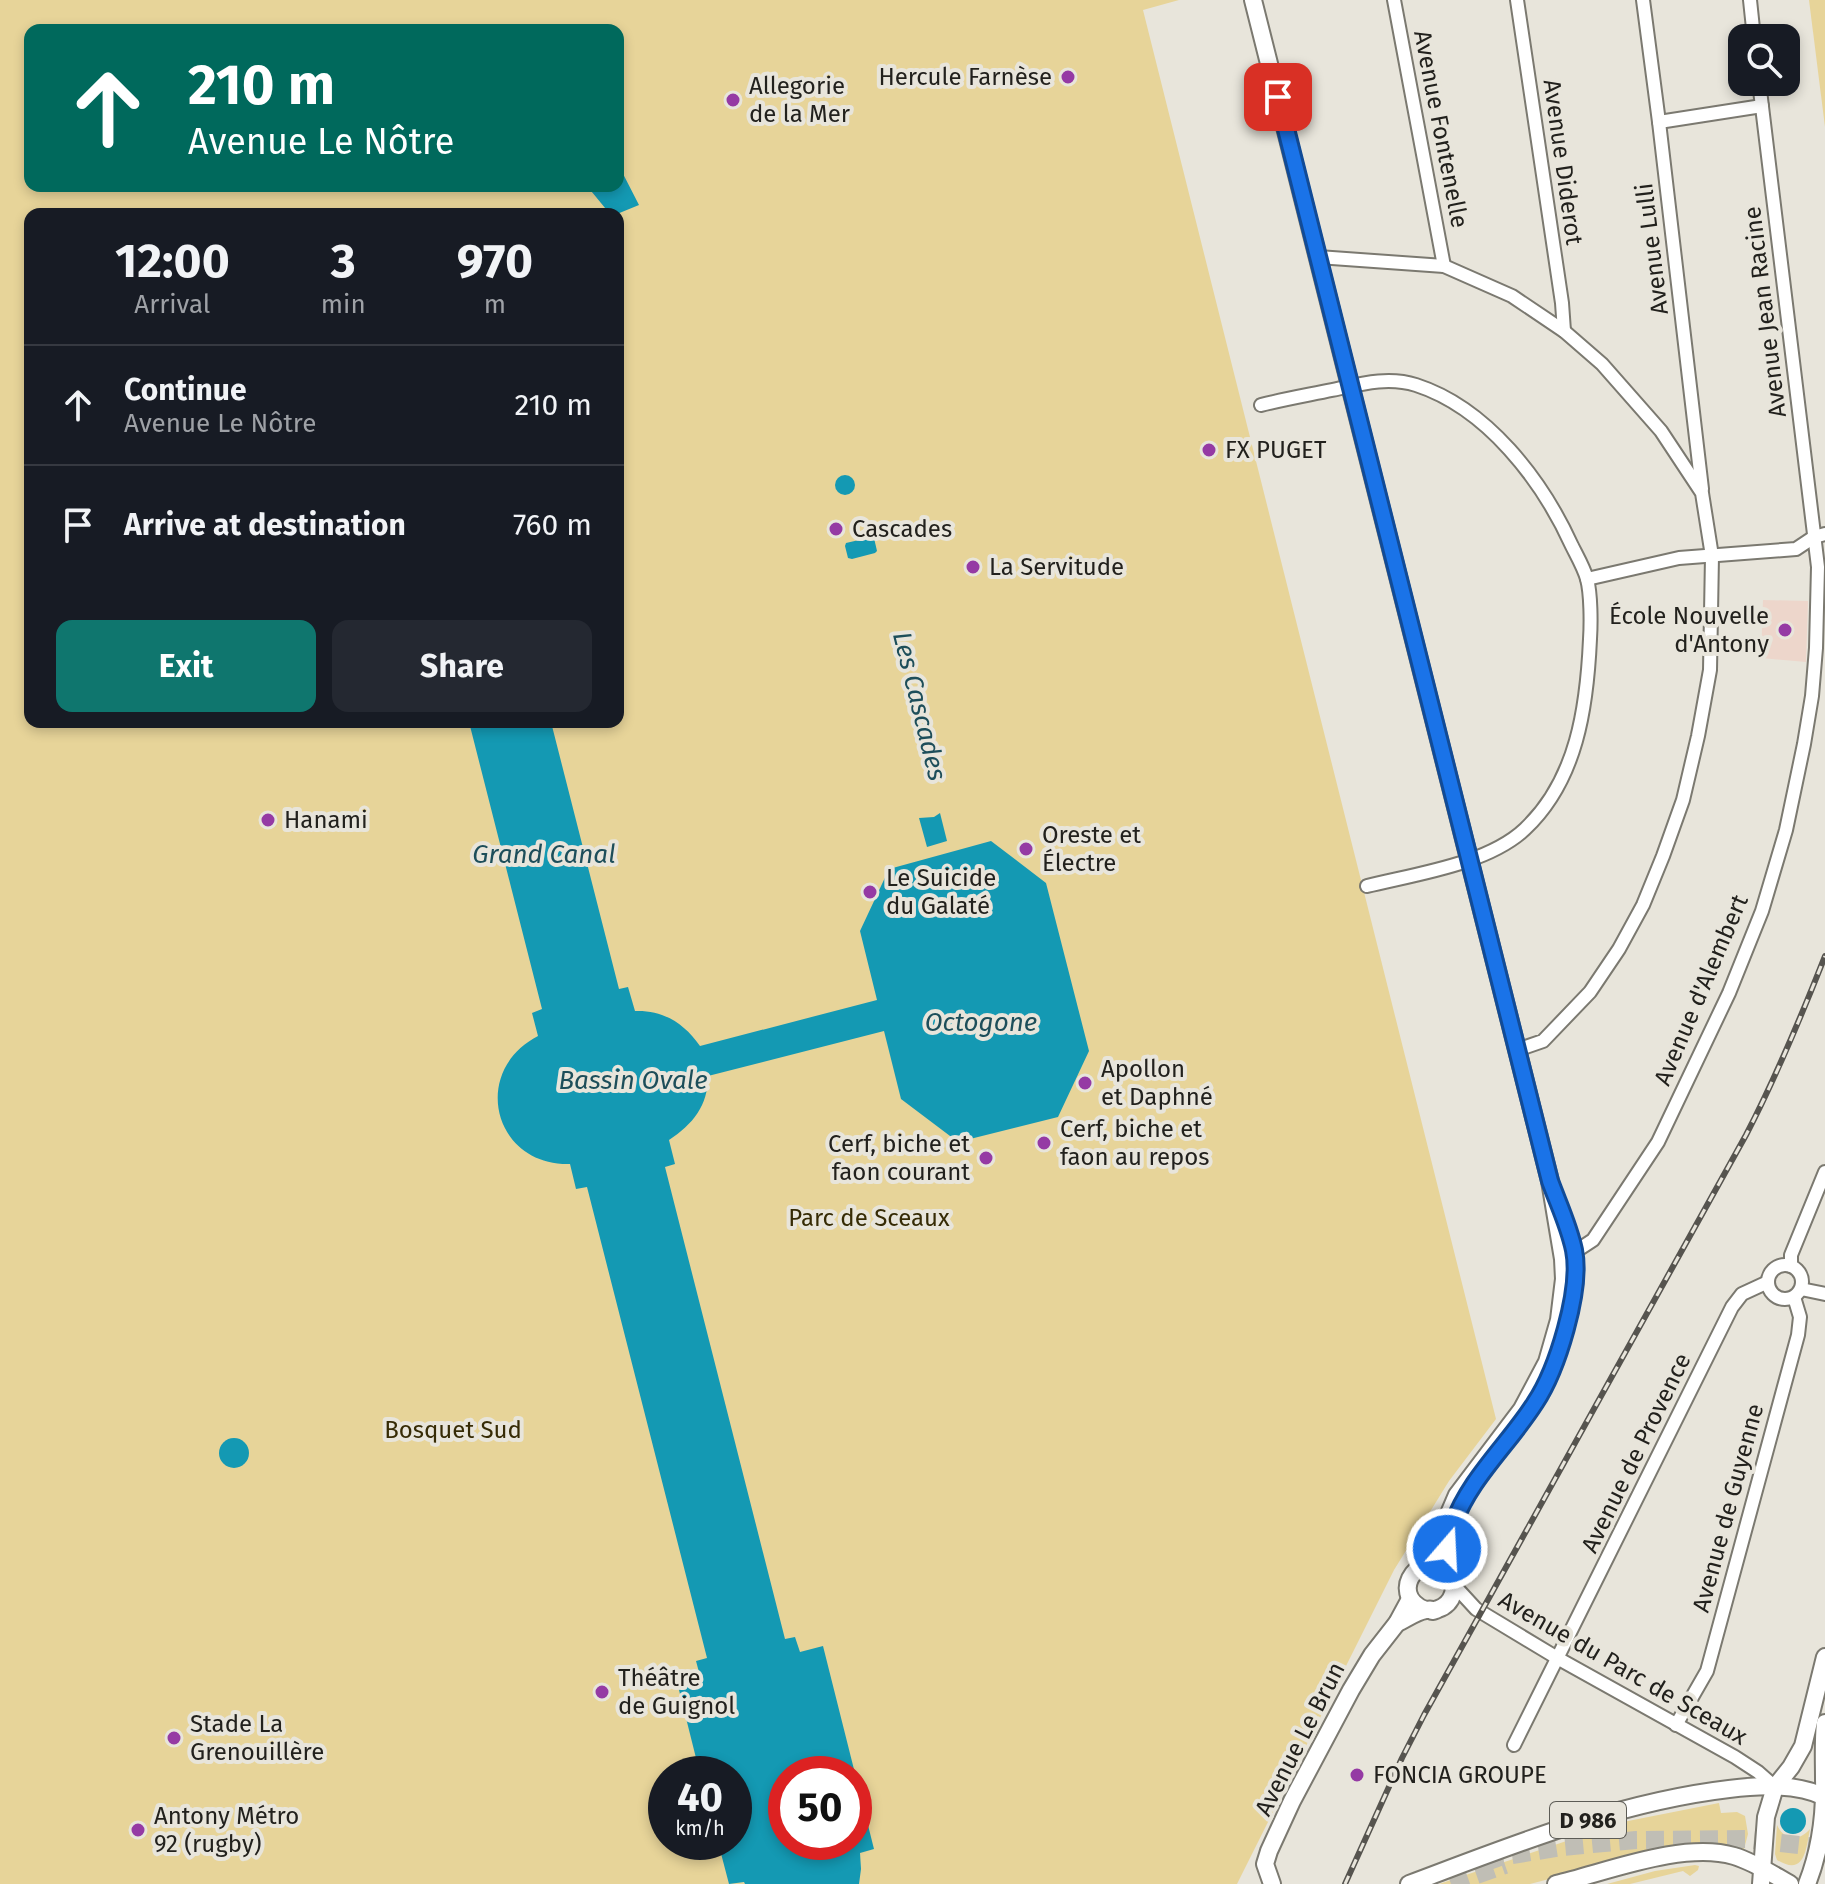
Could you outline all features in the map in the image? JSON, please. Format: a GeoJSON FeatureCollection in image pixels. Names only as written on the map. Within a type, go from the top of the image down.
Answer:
{"type":"FeatureCollection","features":[{"type":"Feature","properties":{"kind":"main road"},"geometry":{"type":"LineString","coordinates":[[1253,0],[1318,257],[1344,387],[1575,1274],[1554,1365],[1536,1402],[1468,1496],[1436,1566]]}},
{"type":"Feature","properties":{"kind":"main road"},"geometry":{"type":"LineString","coordinates":[[1436,1566],[1452,1578],[1453,1584],[1451,1599],[1446,1605],[1432,1611],[1414,1604],[1408,1592],[1410,1577],[1420,1567],[1436,1566]]}},
{"type":"Feature","properties":{"kind":"main road","name":"Avenue Le Brun"},"geometry":{"type":"LineString","coordinates":[[1272,1884],[1265,1864],[1292,1801],[1351,1690],[1410,1599]]}},
{"type":"Feature","properties":{"kind":"main road","name":"Avenue Le Brun"},"geometry":{"type":"LineString","coordinates":[[1397,1623],[1425,1610]]}},
{"type":"Feature","properties":{"kind":"main road"},"geometry":{"type":"LineString","coordinates":[[1761,1876],[1766,1817],[1775,1787],[1803,1746],[1825,1657]]}},
{"type":"Feature","properties":{"kind":"main road"},"geometry":{"type":"LineString","coordinates":[[1807,1884],[1822,1828],[1825,1723]]}},
{"type":"Feature","properties":{"kind":"main road","name":"D 986"},"geometry":{"type":"LineString","coordinates":[[1409,1884],[1593,1818],[1676,1796],[1745,1787],[1775,1787],[1815,1792],[1825,1797]]}},
{"type":"Feature","properties":{"kind":"main road","name":"D 986"},"geometry":{"type":"LineString","coordinates":[[1556,1884],[1664,1856],[1705,1852],[1738,1857],[1761,1876],[1790,1884]]}},
{"type":"Feature","properties":{"kind":"street","name":"Avenue Fontenelle"},"geometry":{"type":"LineString","coordinates":[[1394,0],[1444,266]]}},
{"type":"Feature","properties":{"kind":"street","name":"Avenue Diderot"},"geometry":{"type":"LineString","coordinates":[[1517,0],[1564,331]]}},
{"type":"Feature","properties":{"kind":"street","name":"Avenue Lulli"},"geometry":{"type":"LineString","coordinates":[[1517,1050],[1543,1041],[1590,992],[1643,905],[1683,800],[1710,670],[1712,556],[1643,0]]}},
{"type":"Feature","properties":{"kind":"street"},"geometry":{"type":"LineString","coordinates":[[1750,0],[1753,24]]}},
{"type":"Feature","properties":{"kind":"street","name":"Avenue Jean Racine"},"geometry":{"type":"LineString","coordinates":[[1761,96],[1820,536],[1820,561]]}},
{"type":"Feature","properties":{"kind":"street"},"geometry":{"type":"LineString","coordinates":[[1659,122],[1762,106]]}},
{"type":"Feature","properties":{"kind":"street"},"geometry":{"type":"LineString","coordinates":[[1318,257],[1444,266],[1512,296],[1564,331],[1602,364],[1661,431],[1702,493]]}},
{"type":"Feature","properties":{"kind":"street"},"geometry":{"type":"LineString","coordinates":[[1261,405],[1382,380],[1414,385],[1446,399],[1479,421],[1507,446],[1531,475],[1568,536],[1587,579],[1590,626],[1588,680],[1579,732],[1566,771],[1548,802],[1524,829],[1499,848],[1469,860],[1367,886]]}},
{"type":"Feature","properties":{"kind":"street"},"geometry":{"type":"LineString","coordinates":[[1587,579],[1679,558],[1796,549],[1820,536]]}},
{"type":"Feature","properties":{"kind":"street"},"geometry":{"type":"LineString","coordinates":[[1796,549],[1820,561]]}},
{"type":"Feature","properties":{"kind":"street","name":"Avenue d'Alembert"},"geometry":{"type":"LineString","coordinates":[[1568,1256],[1593,1240],[1658,1142],[1729,993],[1762,911],[1786,830],[1812,696],[1820,561]]}},
{"type":"Feature","properties":{"kind":"street"},"geometry":{"type":"LineString","coordinates":[[1791,1266],[1791,1255],[1825,1172]]}},
{"type":"Feature","properties":{"kind":"street"},"geometry":{"type":"LineString","coordinates":[[1798,1293],[1802,1278],[1791,1266],[1776,1268],[1769,1276],[1771,1291],[1784,1299],[1798,1293],[1825,1294]]}},
{"type":"Feature","properties":{"kind":"street","name":"Avenue de Provence"},"geometry":{"type":"LineString","coordinates":[[1514,1745],[1732,1307],[1742,1294],[1768,1282]]}},
{"type":"Feature","properties":{"kind":"street","name":"Avenue de Guyenne"},"geometry":{"type":"LineString","coordinates":[[1676,1725],[1707,1671],[1798,1335],[1798,1293]]}},
{"type":"Feature","properties":{"kind":"street","name":"Avenue du Parc de Sceaux"},"geometry":{"type":"LineString","coordinates":[[1453,1584],[1476,1609],[1748,1765],[1775,1787]]}},
{"type":"Feature","properties":{"kind":"shaded area","name":"École Nouvelle d'Antony"},"geometry":{"type":"Polygon","coordinates":[[[1763,600],[1808,601],[1806,662],[1761,658],[1763,600]]]}},
{"type":"Feature","properties":{"kind":"green space","name":"Parc de Sceaux"},"geometry":{"type":"Polygon","coordinates":[[[0,0],[1179,0],[1143,10],[1496,1419],[1449,1481],[1394,1570],[1237,1884],[0,1884],[0,0]]]}},
{"type":"Feature","properties":{"kind":"green space"},"geometry":{"type":"Polygon","coordinates":[[[1809,0],[1825,0],[1825,127],[1809,0]]]}},
{"type":"Feature","properties":{"kind":"green space"},"geometry":{"type":"Polygon","coordinates":[[[1719,1803],[1721,1813],[1737,1812],[1745,1816],[1748,1834],[1744,1849],[1712,1844],[1672,1847],[1530,1884],[1439,1884],[1623,1822],[1719,1803]]]}},
{"type":"Feature","properties":{"kind":"green space"},"geometry":{"type":"Polygon","coordinates":[[[1777,1825],[1792,1838],[1810,1829],[1799,1863],[1793,1865],[1777,1860],[1777,1825]]]}},
{"type":"Feature","properties":{"kind":"green space"},"geometry":{"type":"Polygon","coordinates":[[[1699,1866],[1698,1870],[1690,1876],[1683,1871],[1630,1884],[1607,1884],[1655,1871],[1699,1866]]]}},
{"type":"Feature","properties":{"kind":"water"},"geometry":{"type":"Polygon","coordinates":[[[624,176],[639,205],[624,211],[624,208],[605,208],[592,192],[624,192],[624,176]]]}},
{"type":"Feature","properties":{"kind":"water"},"geometry":{"type":"Polygon","coordinates":[[[845,475],[852,478],[855,485],[852,492],[845,495],[838,492],[835,485],[838,478],[845,475]]]}},
{"type":"Feature","properties":{"kind":"water"},"geometry":{"type":"Polygon","coordinates":[[[872,537],[875,553],[848,558],[846,543],[872,537]]]}},
{"type":"Feature","properties":{"kind":"water"},"geometry":{"type":"Polygon","coordinates":[[[471,728],[553,728],[619,989],[628,987],[635,1011],[655,1013],[672,1020],[700,1046],[877,1000],[860,931],[889,869],[991,841],[1046,883],[1089,1051],[1058,1117],[958,1142],[901,1099],[884,1031],[708,1076],[698,1113],[669,1140],[675,1164],[665,1167],[785,1639],[795,1637],[800,1652],[823,1646],[851,1756],[768,1756],[768,1860],[860,1860],[859,1884],[729,1884],[723,1860],[752,1860],[752,1756],[696,1756],[677,1682],[700,1676],[696,1661],[707,1658],[587,1187],[576,1189],[570,1164],[544,1161],[523,1150],[508,1134],[500,1114],[498,1092],[503,1071],[517,1052],[538,1036],[532,1013],[542,1009],[471,728]]]}},
{"type":"Feature","properties":{"kind":"water"},"geometry":{"type":"Polygon","coordinates":[[[940,813],[947,841],[927,847],[919,818],[934,817],[940,813]]]}},
{"type":"Feature","properties":{"kind":"water"},"geometry":{"type":"Polygon","coordinates":[[[234,1438],[240,1439],[248,1447],[248,1459],[240,1467],[234,1468],[228,1467],[220,1459],[219,1453],[220,1447],[228,1439],[234,1438]]]}},
{"type":"Feature","properties":{"kind":"water"},"geometry":{"type":"Polygon","coordinates":[[[1793,1808],[1802,1812],[1806,1821],[1802,1830],[1793,1834],[1784,1830],[1780,1821],[1784,1812],[1793,1808]]]}},
{"type":"Feature","properties":{"kind":"tunnel"},"geometry":{"type":"LineString","coordinates":[[1486,1862],[1562,1847],[1636,1840],[1745,1839],[1825,1848]]}},
{"type":"Feature","properties":{"kind":"tunnel"},"geometry":{"type":"LineString","coordinates":[[1451,1884],[1505,1865]]}},
{"type":"Feature","properties":{"kind":"railway"},"geometry":{"type":"LineString","coordinates":[[1345,1884],[1424,1715],[1746,1135],[1788,1047],[1825,956]]}},
{"type":"Feature","properties":{"kind":"place","name":"Hercule Farnèse"},"geometry":{"type":"Point","coordinates":[1068,77]}},
{"type":"Feature","properties":{"kind":"place","name":"Allegorie de la Mer"},"geometry":{"type":"Point","coordinates":[733,100]}},
{"type":"Feature","properties":{"kind":"place","name":"FX PUGET"},"geometry":{"type":"Point","coordinates":[1209,450]}},
{"type":"Feature","properties":{"kind":"place","name":"Cascades"},"geometry":{"type":"Point","coordinates":[836,529]}},
{"type":"Feature","properties":{"kind":"place","name":"La Servitude"},"geometry":{"type":"Point","coordinates":[973,567]}},
{"type":"Feature","properties":{"kind":"place","name":"École Nouvelle d'Antony"},"geometry":{"type":"Point","coordinates":[1785,630]}},
{"type":"Feature","properties":{"kind":"place","name":"Hanami"},"geometry":{"type":"Point","coordinates":[268,820]}},
{"type":"Feature","properties":{"kind":"place","name":"Oreste et Électre"},"geometry":{"type":"Point","coordinates":[1026,849]}},
{"type":"Feature","properties":{"kind":"place","name":"Le Suicide du Galaté"},"geometry":{"type":"Point","coordinates":[870,892]}},
{"type":"Feature","properties":{"kind":"place","name":"Apollon et Daphné"},"geometry":{"type":"Point","coordinates":[1085,1083]}},
{"type":"Feature","properties":{"kind":"place","name":"Cerf, biche et faon au repos"},"geometry":{"type":"Point","coordinates":[1044,1143]}},
{"type":"Feature","properties":{"kind":"place","name":"Cerf, biche et faon courant"},"geometry":{"type":"Point","coordinates":[986,1158]}},
{"type":"Feature","properties":{"kind":"place","name":"Théâtre de Guignol"},"geometry":{"type":"Point","coordinates":[602,1692]}},
{"type":"Feature","properties":{"kind":"place","name":"Stade La Grenouillère"},"geometry":{"type":"Point","coordinates":[174,1738]}},
{"type":"Feature","properties":{"kind":"place","name":"FONCIA GROUPE"},"geometry":{"type":"Point","coordinates":[1357,1775]}},
{"type":"Feature","properties":{"kind":"place","name":"Antony Métro 92 (rugby)"},"geometry":{"type":"Point","coordinates":[138,1830]}},
{"type":"Feature","properties":{"kind":"route"},"geometry":{"type":"LineString","coordinates":[[1278,97],[1550,1181],[1574,1252],[1572,1296],[1554,1365],[1536,1402],[1468,1496],[1453,1524],[1447,1549]]}},
{"type":"Feature","properties":{"kind":"water label","name":"Les Cascades"},"geometry":{"type":"Point","coordinates":[920,706]}},
{"type":"Feature","properties":{"kind":"water label","name":"Grand Canal"},"geometry":{"type":"Point","coordinates":[544,854]}},
{"type":"Feature","properties":{"kind":"water label","name":"Octogone"},"geometry":{"type":"Point","coordinates":[981,1022]}},
{"type":"Feature","properties":{"kind":"water label","name":"Bassin Ovale"},"geometry":{"type":"Point","coordinates":[633,1080]}},
{"type":"Feature","properties":{"kind":"park label","name":"Bosquet Sud"},"geometry":{"type":"Point","coordinates":[453,1430]}}]}
